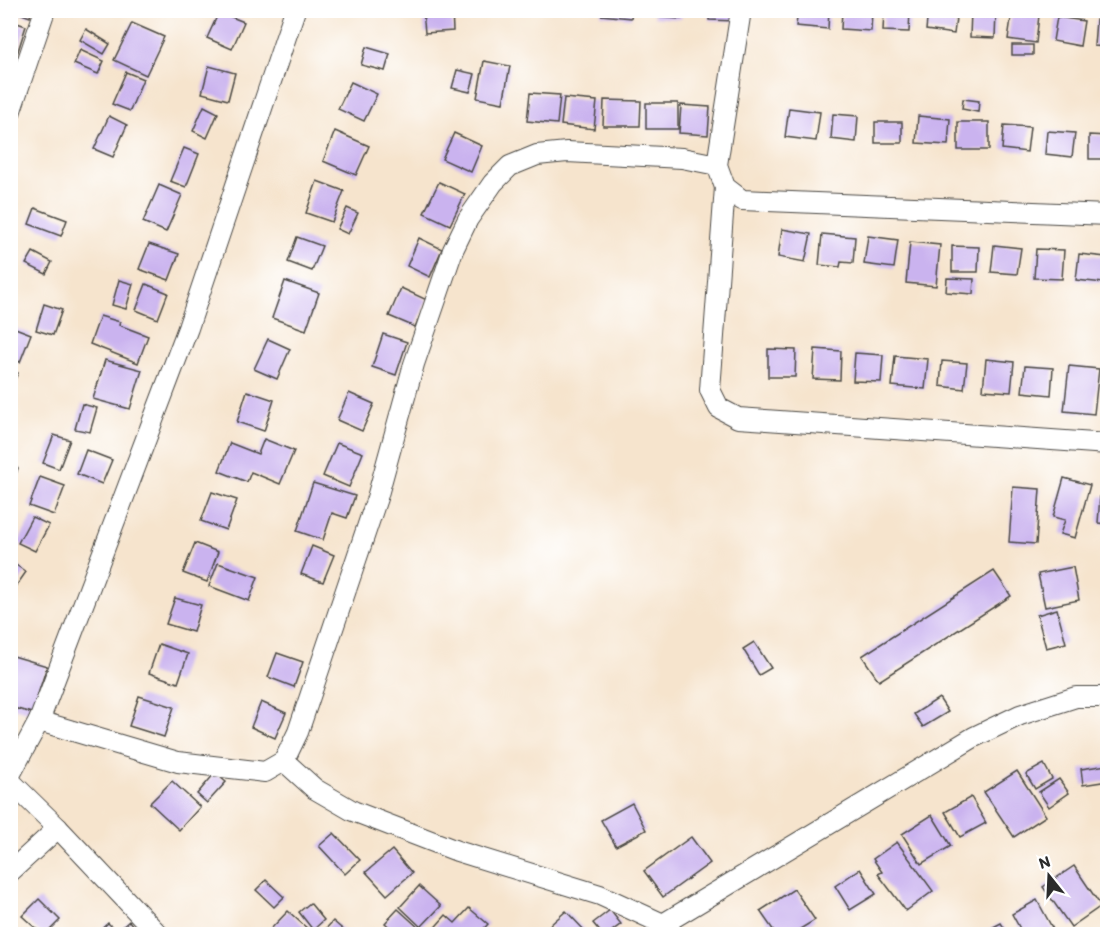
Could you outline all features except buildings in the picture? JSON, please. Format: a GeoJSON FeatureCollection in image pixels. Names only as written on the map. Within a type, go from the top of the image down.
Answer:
{"type":"FeatureCollection","features":[{"type":"Feature","properties":{"kind":"street"},"geometry":{"type":"LineString","coordinates":[[10,113],[45,10]]}},
{"type":"Feature","properties":{"kind":"street"},"geometry":{"type":"LineString","coordinates":[[10,775],[39,721],[188,328],[295,10]]}},
{"type":"Feature","properties":{"kind":"street"},"geometry":{"type":"LineString","coordinates":[[741,10],[717,165],[724,187],[711,390],[719,408],[738,418],[1107,444]]}},
{"type":"Feature","properties":{"kind":"street"},"geometry":{"type":"LineString","coordinates":[[39,721],[178,762],[265,772],[284,761],[298,732],[376,498],[414,364],[453,249],[468,219],[493,183],[510,166],[537,155],[557,153],[682,159],[717,165]]}},
{"type":"Feature","properties":{"kind":"street"},"geometry":{"type":"LineString","coordinates":[[724,187],[742,200],[1107,215]]}},
{"type":"Feature","properties":{"kind":"street"},"geometry":{"type":"LineString","coordinates":[[284,761],[315,789],[353,811],[457,850],[600,895],[668,929],[975,737],[1020,715],[1076,697],[1107,697]]}},
{"type":"Feature","properties":{"kind":"street"},"geometry":{"type":"LineString","coordinates":[[10,782],[58,828],[158,934]]}},
{"type":"Feature","properties":{"kind":"street"},"geometry":{"type":"LineString","coordinates":[[10,872],[58,828]]}}]}
